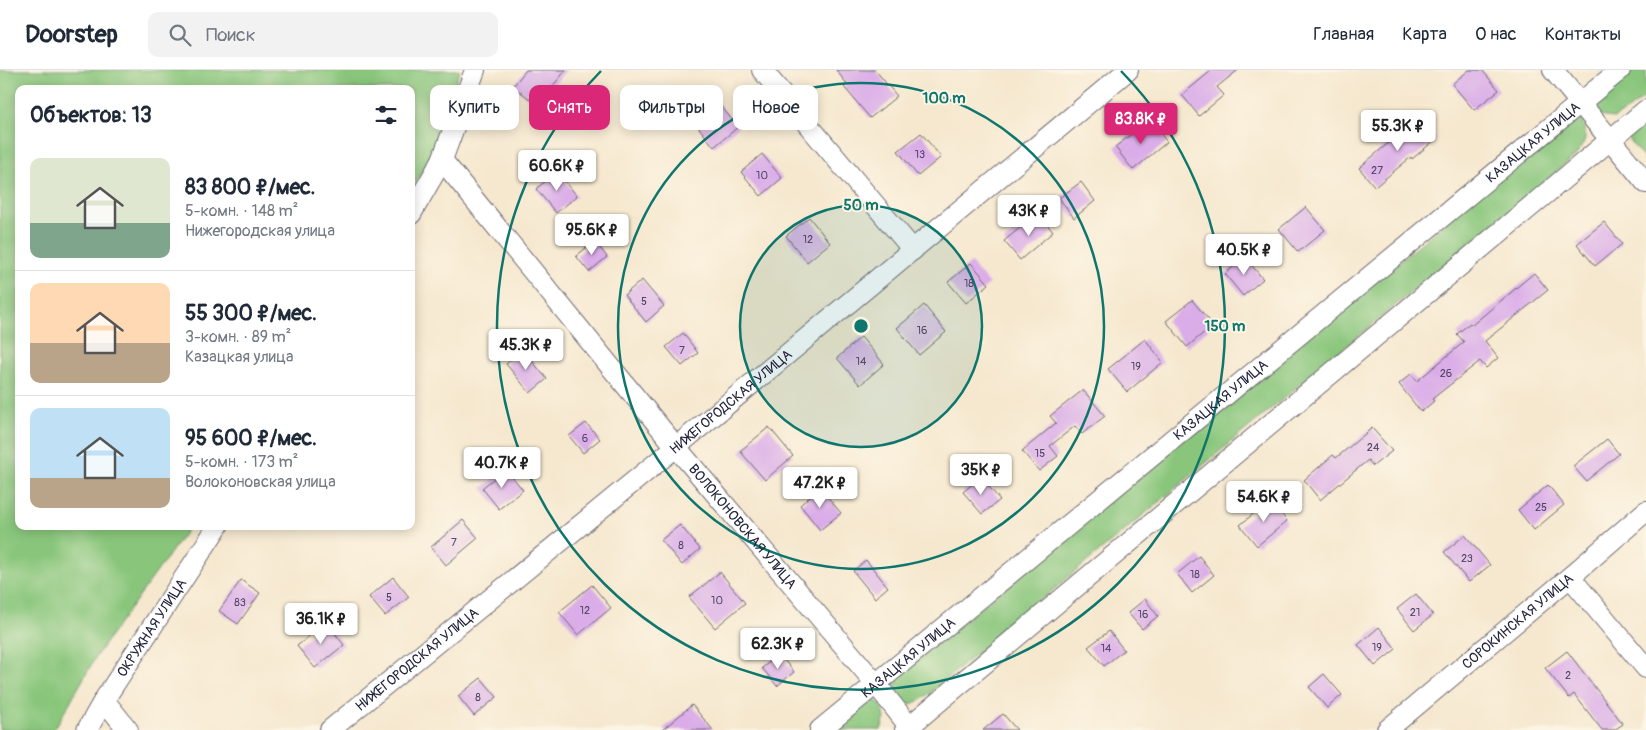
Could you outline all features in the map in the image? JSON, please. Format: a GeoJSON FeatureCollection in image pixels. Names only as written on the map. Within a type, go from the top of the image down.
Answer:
{"type":"FeatureCollection","features":[{"type":"Feature","properties":{"kind":"street"},"geometry":{"type":"LineString","coordinates":[[415,207],[442,160],[474,70]]}},
{"type":"Feature","properties":{"kind":"street"},"geometry":{"type":"LineString","coordinates":[[762,70],[913,250]]}},
{"type":"Feature","properties":{"kind":"street","name":"НИЖЕГОРОДСКАЯ УЛИЦА"},"geometry":{"type":"LineString","coordinates":[[330,730],[676,447],[1128,70]]}},
{"type":"Feature","properties":{"kind":"street"},"geometry":{"type":"LineString","coordinates":[[1553,70],[1646,183]]}},
{"type":"Feature","properties":{"kind":"street","name":"КАЗАЦКАЯ УЛИЦА"},"geometry":{"type":"LineString","coordinates":[[820,730],[1620,70]]}},
{"type":"Feature","properties":{"kind":"street"},"geometry":{"type":"LineString","coordinates":[[909,729],[1646,110]]}},
{"type":"Feature","properties":{"kind":"street","name":"ВОЛОКОНОВСКАЯ УЛИЦА"},"geometry":{"type":"LineString","coordinates":[[442,160],[676,447],[876,684],[909,729]]}},
{"type":"Feature","properties":{"kind":"street","name":"СОРОКИНСКАЯ УЛИЦА"},"geometry":{"type":"LineString","coordinates":[[1387,730],[1646,511]]}},
{"type":"Feature","properties":{"kind":"street","name":"ОКРУЖНАЯ УЛИЦА"},"geometry":{"type":"LineString","coordinates":[[87,730],[104,700],[215,530]]}},
{"type":"Feature","properties":{"kind":"street"},"geometry":{"type":"LineString","coordinates":[[1570,577],[1646,668]]}},
{"type":"Feature","properties":{"kind":"street"},"geometry":{"type":"LineString","coordinates":[[104,700],[128,730]]}},
{"type":"Feature","properties":{"kind":"green space"},"geometry":{"type":"Polygon","coordinates":[[[0,70],[460,70],[455,85],[430,85],[430,130],[439,130],[430,157],[415,183],[415,85],[15,85],[15,530],[187,530],[98,653],[54,730],[0,730],[0,70]]]}},
{"type":"Feature","properties":{"kind":"green space"},"geometry":{"type":"Polygon","coordinates":[[[1629,70],[1646,70],[1646,96],[1614,118],[1598,116],[1596,101],[1629,70]]]}},
{"type":"Feature","properties":{"kind":"green space"},"geometry":{"type":"Polygon","coordinates":[[[1572,118],[1580,118],[1585,129],[1584,141],[1576,155],[921,700],[908,705],[899,700],[894,691],[899,675],[1572,118]]]}},
{"type":"Feature","properties":{"kind":"green space"},"geometry":{"type":"Polygon","coordinates":[[[1646,118],[1646,161],[1625,135],[1646,118]]]}},
{"type":"Feature","properties":{"kind":"green space"},"geometry":{"type":"Polygon","coordinates":[[[875,700],[882,705],[885,718],[881,730],[831,730],[859,706],[875,700]]]}},
{"type":"Feature","properties":{"kind":"building"},"geometry":{"type":"Polygon","coordinates":[[[526,70],[566,70],[554,85],[529,85],[529,99],[519,91],[519,85],[514,85],[526,70]]]}},
{"type":"Feature","properties":{"kind":"building"},"geometry":{"type":"Polygon","coordinates":[[[836,70],[875,70],[897,96],[870,118],[844,87],[847,84],[836,70]]]}},
{"type":"Feature","properties":{"kind":"building"},"geometry":{"type":"Polygon","coordinates":[[[1212,70],[1238,70],[1217,87],[1224,95],[1199,116],[1182,95],[1212,70]]]}},
{"type":"Feature","properties":{"kind":"building"},"geometry":{"type":"Polygon","coordinates":[[[1469,70],[1482,70],[1499,90],[1474,110],[1452,84],[1469,70]]]}},
{"type":"Feature","properties":{"kind":"building"},"geometry":{"type":"Polygon","coordinates":[[[723,109],[733,121],[734,130],[714,147],[701,130],[723,130],[723,109]]]}},
{"type":"Feature","properties":{"kind":"building"},"geometry":{"type":"Polygon","coordinates":[[[1418,118],[1436,139],[1375,187],[1359,168],[1418,118]]]}},
{"type":"Feature","properties":{"kind":"building"},"geometry":{"type":"Polygon","coordinates":[[[1150,120],[1167,142],[1133,170],[1115,147],[1150,120]]]}},
{"type":"Feature","properties":{"kind":"building"},"geometry":{"type":"Polygon","coordinates":[[[921,133],[941,157],[918,176],[898,151],[921,133]]]}},
{"type":"Feature","properties":{"kind":"building"},"geometry":{"type":"Polygon","coordinates":[[[762,154],[782,178],[761,196],[741,172],[762,154]]]}},
{"type":"Feature","properties":{"kind":"building"},"geometry":{"type":"Polygon","coordinates":[[[557,171],[577,196],[556,213],[536,189],[557,171]]]}},
{"type":"Feature","properties":{"kind":"building"},"geometry":{"type":"Polygon","coordinates":[[[1081,182],[1095,201],[1074,218],[1059,198],[1081,182]]]}},
{"type":"Feature","properties":{"kind":"building"},"geometry":{"type":"Polygon","coordinates":[[[1306,207],[1325,230],[1298,252],[1279,229],[1306,207]]]}},
{"type":"Feature","properties":{"kind":"building"},"geometry":{"type":"Polygon","coordinates":[[[1038,213],[1053,232],[1020,260],[1004,241],[1038,213]]]}},
{"type":"Feature","properties":{"kind":"building"},"geometry":{"type":"Polygon","coordinates":[[[809,217],[830,243],[807,262],[786,236],[809,217]]]}},
{"type":"Feature","properties":{"kind":"building"},"geometry":{"type":"Polygon","coordinates":[[[1604,222],[1622,244],[1595,266],[1577,244],[1604,222]]]}},
{"type":"Feature","properties":{"kind":"building"},"geometry":{"type":"Polygon","coordinates":[[[595,241],[607,257],[589,272],[576,256],[595,241]]]}},
{"type":"Feature","properties":{"kind":"building"},"geometry":{"type":"Polygon","coordinates":[[[1245,257],[1263,279],[1243,296],[1225,274],[1245,257]]]}},
{"type":"Feature","properties":{"kind":"building"},"geometry":{"type":"Polygon","coordinates":[[[971,263],[989,284],[966,303],[948,282],[971,263]]]}},
{"type":"Feature","properties":{"kind":"building"},"geometry":{"type":"Polygon","coordinates":[[[1534,273],[1548,290],[1485,341],[1498,358],[1486,368],[1480,361],[1432,399],[1434,401],[1421,412],[1399,384],[1411,374],[1417,381],[1464,342],[1457,334],[1470,323],[1472,325],[1534,273]]]}},
{"type":"Feature","properties":{"kind":"building"},"geometry":{"type":"Polygon","coordinates":[[[642,280],[664,306],[646,322],[624,295],[642,280]]]}},
{"type":"Feature","properties":{"kind":"building"},"geometry":{"type":"Polygon","coordinates":[[[1192,300],[1213,325],[1187,347],[1166,321],[1192,300]]]}},
{"type":"Feature","properties":{"kind":"building"},"geometry":{"type":"Polygon","coordinates":[[[924,305],[946,332],[919,355],[897,328],[924,305]]]}},
{"type":"Feature","properties":{"kind":"building"},"geometry":{"type":"Polygon","coordinates":[[[683,333],[698,353],[682,366],[666,347],[683,333]]]}},
{"type":"Feature","properties":{"kind":"building"},"geometry":{"type":"Polygon","coordinates":[[[861,337],[884,364],[860,385],[837,358],[861,337]]]}},
{"type":"Feature","properties":{"kind":"building"},"geometry":{"type":"Polygon","coordinates":[[[1145,339],[1163,362],[1127,392],[1108,369],[1145,339]]]}},
{"type":"Feature","properties":{"kind":"building"},"geometry":{"type":"Polygon","coordinates":[[[523,350],[547,379],[530,393],[506,364],[523,350]]]}},
{"type":"Feature","properties":{"kind":"building"},"geometry":{"type":"Polygon","coordinates":[[[1083,390],[1105,416],[1082,434],[1075,426],[1050,446],[1058,456],[1039,471],[1022,451],[1056,423],[1050,416],[1083,390]]]}},
{"type":"Feature","properties":{"kind":"building"},"geometry":{"type":"Polygon","coordinates":[[[586,423],[600,439],[583,453],[569,436],[586,423]]]}},
{"type":"Feature","properties":{"kind":"building"},"geometry":{"type":"Polygon","coordinates":[[[769,427],[793,456],[765,480],[740,451],[769,427]]]}},
{"type":"Feature","properties":{"kind":"building"},"geometry":{"type":"Polygon","coordinates":[[[1372,428],[1392,451],[1373,466],[1368,460],[1320,500],[1304,480],[1333,455],[1336,458],[1372,428]]]}},
{"type":"Feature","properties":{"kind":"building"},"geometry":{"type":"Polygon","coordinates":[[[1607,439],[1619,454],[1586,481],[1573,466],[1607,439]]]}},
{"type":"Feature","properties":{"kind":"building"},"geometry":{"type":"Polygon","coordinates":[[[506,469],[523,490],[499,509],[482,488],[506,469]]]}},
{"type":"Feature","properties":{"kind":"building"},"geometry":{"type":"Polygon","coordinates":[[[981,477],[1000,500],[982,514],[963,492],[981,477]]]}},
{"type":"Feature","properties":{"kind":"building"},"geometry":{"type":"Polygon","coordinates":[[[1548,485],[1564,505],[1534,530],[1518,510],[1548,485]]]}},
{"type":"Feature","properties":{"kind":"building"},"geometry":{"type":"Polygon","coordinates":[[[820,488],[841,513],[820,530],[800,505],[820,488]]]}},
{"type":"Feature","properties":{"kind":"building"},"geometry":{"type":"Polygon","coordinates":[[[1270,500],[1287,521],[1257,546],[1240,525],[1270,500]]]}},
{"type":"Feature","properties":{"kind":"building"},"geometry":{"type":"Polygon","coordinates":[[[463,520],[478,538],[446,565],[431,547],[463,520]]]}},
{"type":"Feature","properties":{"kind":"building"},"geometry":{"type":"Polygon","coordinates":[[[680,525],[700,549],[682,565],[661,540],[680,525]]]}},
{"type":"Feature","properties":{"kind":"building"},"geometry":{"type":"Polygon","coordinates":[[[1465,535],[1490,565],[1469,582],[1444,552],[1465,535]]]}},
{"type":"Feature","properties":{"kind":"building"},"geometry":{"type":"Polygon","coordinates":[[[1199,556],[1214,575],[1192,593],[1177,574],[1199,556]]]}},
{"type":"Feature","properties":{"kind":"building"},"geometry":{"type":"Polygon","coordinates":[[[866,560],[888,587],[875,598],[853,571],[866,560]]]}},
{"type":"Feature","properties":{"kind":"building"},"geometry":{"type":"Polygon","coordinates":[[[720,572],[745,603],[715,628],[689,597],[720,572]]]}},
{"type":"Feature","properties":{"kind":"building"},"geometry":{"type":"Polygon","coordinates":[[[393,577],[409,597],[385,616],[369,597],[393,577]]]}},
{"type":"Feature","properties":{"kind":"building"},"geometry":{"type":"Polygon","coordinates":[[[241,580],[260,593],[238,624],[219,611],[241,580]]]}},
{"type":"Feature","properties":{"kind":"building"},"geometry":{"type":"Polygon","coordinates":[[[592,585],[611,608],[578,635],[559,612],[592,585]]]}},
{"type":"Feature","properties":{"kind":"building"},"geometry":{"type":"Polygon","coordinates":[[[1416,594],[1433,615],[1414,630],[1397,609],[1416,594]]]}},
{"type":"Feature","properties":{"kind":"building"},"geometry":{"type":"Polygon","coordinates":[[[1145,599],[1158,616],[1142,629],[1128,613],[1145,599]]]}},
{"type":"Feature","properties":{"kind":"building"},"geometry":{"type":"Polygon","coordinates":[[[326,622],[344,645],[315,668],[297,646],[326,622]]]}},
{"type":"Feature","properties":{"kind":"building"},"geometry":{"type":"Polygon","coordinates":[[[1379,627],[1396,649],[1375,666],[1358,645],[1379,627]]]}},
{"type":"Feature","properties":{"kind":"building"},"geometry":{"type":"Polygon","coordinates":[[[1109,631],[1124,650],[1104,666],[1088,647],[1109,631]]]}},
{"type":"Feature","properties":{"kind":"building"},"geometry":{"type":"Polygon","coordinates":[[[1567,651],[1623,724],[1614,730],[1602,730],[1574,694],[1569,698],[1545,668],[1567,651]]]}},
{"type":"Feature","properties":{"kind":"building"},"geometry":{"type":"Polygon","coordinates":[[[779,654],[794,672],[777,686],[762,668],[779,654]]]}},
{"type":"Feature","properties":{"kind":"building"},"geometry":{"type":"Polygon","coordinates":[[[1324,674],[1342,695],[1327,708],[1309,687],[1324,674]]]}},
{"type":"Feature","properties":{"kind":"building"},"geometry":{"type":"Polygon","coordinates":[[[481,678],[497,697],[474,716],[458,696],[481,678]]]}},
{"type":"Feature","properties":{"kind":"building"},"geometry":{"type":"Polygon","coordinates":[[[692,705],[713,730],[662,730],[692,705]]]}},
{"type":"Feature","properties":{"kind":"building"},"geometry":{"type":"Polygon","coordinates":[[[1003,714],[1017,730],[983,730],[1003,714]]]}}]}
